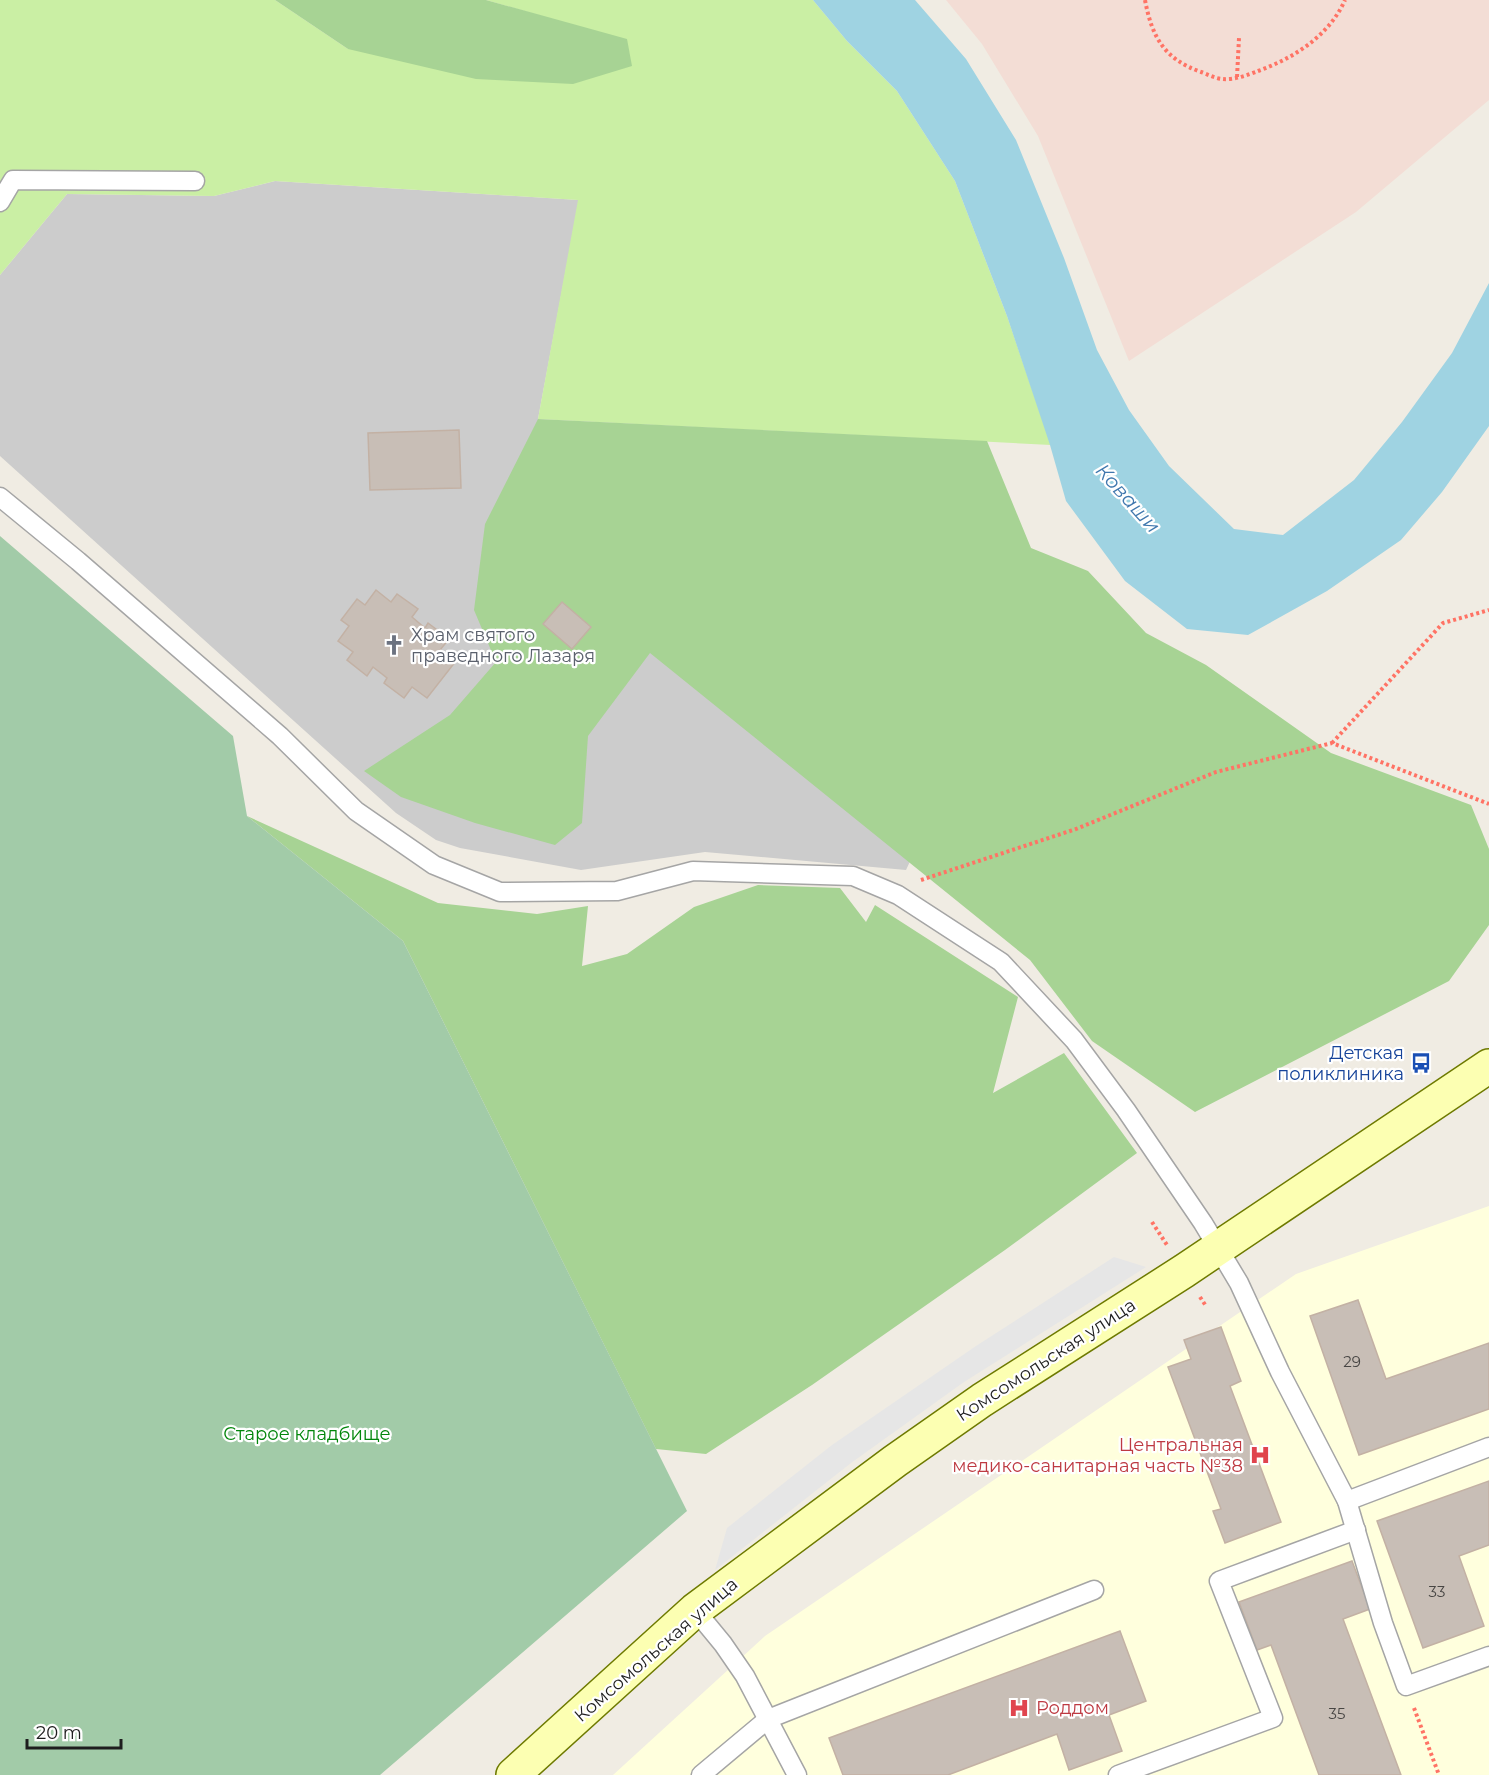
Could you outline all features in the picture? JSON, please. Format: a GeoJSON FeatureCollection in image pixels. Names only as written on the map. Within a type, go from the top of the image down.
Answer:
{"type":"FeatureCollection","features":[{"type":"Feature","properties":{"kind":"street","name":"Комсомольская улица"},"geometry":{"type":"LineString","coordinates":[[513,1775],[695,1610],[895,1461],[972,1407],[1218,1248],[1489,1066]]}},
{"type":"Feature","properties":{"kind":"lane"},"geometry":{"type":"LineString","coordinates":[[0,202],[13,180],[195,181]]}},
{"type":"Feature","properties":{"kind":"lane"},"geometry":{"type":"LineString","coordinates":[[0,497],[78,561],[280,736],[356,811],[434,865],[500,892],[617,891],[693,871],[853,876],[898,896],[1001,962],[1074,1040],[1126,1110],[1239,1283],[1280,1372],[1347,1501],[1383,1623],[1406,1686],[1489,1656]]}},
{"type":"Feature","properties":{"kind":"lane"},"geometry":{"type":"LineString","coordinates":[[1347,1501],[1489,1446]]}},
{"type":"Feature","properties":{"kind":"lane"},"geometry":{"type":"LineString","coordinates":[[1118,1775],[1273,1718],[1219,1581],[1356,1530]]}},
{"type":"Feature","properties":{"kind":"lane"},"geometry":{"type":"LineString","coordinates":[[701,1775],[768,1719],[1094,1590]]}},
{"type":"Feature","properties":{"kind":"lane"},"geometry":{"type":"LineString","coordinates":[[695,1610],[745,1676],[797,1775]]}},
{"type":"Feature","properties":{"kind":"path"},"geometry":{"type":"LineString","coordinates":[[1145,0],[1148,15],[1159,42],[1170,56],[1188,67],[1222,79],[1268,68],[1310,45],[1342,7],[1351,0]]}},
{"type":"Feature","properties":{"kind":"path"},"geometry":{"type":"LineString","coordinates":[[1342,7],[1345,0]]}},
{"type":"Feature","properties":{"kind":"path"},"geometry":{"type":"LineString","coordinates":[[1237,77],[1239,38]]}},
{"type":"Feature","properties":{"kind":"path"},"geometry":{"type":"LineString","coordinates":[[898,896],[915,882],[1076,829],[1216,772],[1332,743],[1443,623],[1489,610]]}},
{"type":"Feature","properties":{"kind":"path"},"geometry":{"type":"LineString","coordinates":[[1332,743],[1489,804]]}},
{"type":"Feature","properties":{"kind":"path"},"geometry":{"type":"LineString","coordinates":[[1152,1222],[1173,1253]]}},
{"type":"Feature","properties":{"kind":"path"},"geometry":{"type":"LineString","coordinates":[[1406,1686],[1439,1775]]}},
{"type":"Feature","properties":{"kind":"shaded area"},"geometry":{"type":"Polygon","coordinates":[[[946,0],[1489,0],[1489,100],[1356,212],[1129,361],[1038,136],[982,44],[946,0]]]}},
{"type":"Feature","properties":{"kind":"shaded area"},"geometry":{"type":"Polygon","coordinates":[[[275,181],[579,200],[538,419],[537,493],[918,844],[906,870],[705,852],[581,870],[460,848],[436,840],[396,813],[0,456],[0,275],[67,194],[214,196],[275,181]]]}},
{"type":"Feature","properties":{"kind":"shaded area","name":"Центральная медико-санитарная часть №38"},"geometry":{"type":"Polygon","coordinates":[[[1489,1206],[1489,1775],[613,1775],[765,1636],[1296,1274],[1489,1206]]]}},
{"type":"Feature","properties":{"kind":"shaded area"},"geometry":{"type":"Polygon","coordinates":[[[1114,1257],[1146,1267],[964,1382],[851,1463],[715,1570],[727,1528],[832,1445],[976,1346],[1114,1257]]]}},
{"type":"Feature","properties":{"kind":"green space"},"geometry":{"type":"Polygon","coordinates":[[[0,0],[275,0],[348,49],[545,17],[486,0],[813,0],[847,41],[897,91],[955,181],[1007,316],[1051,445],[538,419],[578,200],[275,181],[214,196],[67,194],[0,275],[0,0]]]}},
{"type":"Feature","properties":{"kind":"green space"},"geometry":{"type":"Polygon","coordinates":[[[275,0],[486,0],[627,39],[632,66],[573,84],[476,79],[348,49],[275,0]]]}},
{"type":"Feature","properties":{"kind":"green space"},"geometry":{"type":"Polygon","coordinates":[[[538,419],[987,441],[1031,548],[1088,571],[1146,633],[1206,665],[1331,753],[1471,805],[1489,849],[1489,925],[1449,981],[1195,1112],[1092,1041],[1030,960],[650,653],[588,736],[582,823],[555,845],[475,823],[401,797],[364,771],[450,715],[496,662],[474,610],[485,524],[538,419]]]}},
{"type":"Feature","properties":{"kind":"green space","name":"Старое кладбище"},"geometry":{"type":"Polygon","coordinates":[[[0,536],[233,736],[247,816],[403,941],[687,1511],[380,1775],[0,1775],[0,536]]]}},
{"type":"Feature","properties":{"kind":"green space"},"geometry":{"type":"Polygon","coordinates":[[[247,816],[438,903],[537,914],[588,906],[582,966],[627,954],[694,907],[758,885],[840,888],[866,922],[875,905],[1018,997],[993,1093],[1064,1053],[1137,1153],[1005,1250],[812,1385],[706,1454],[656,1449],[403,941],[247,816]]]}},
{"type":"Feature","properties":{"kind":"water","name":"Коваши"},"geometry":{"type":"Polygon","coordinates":[[[813,0],[915,0],[966,59],[1016,140],[1064,258],[1097,350],[1129,410],[1169,466],[1234,529],[1283,535],[1354,480],[1402,422],[1452,353],[1489,283],[1489,426],[1442,492],[1401,540],[1327,591],[1248,635],[1187,629],[1125,581],[1066,501],[1007,316],[955,181],[897,91],[847,41],[813,0]]]}},
{"type":"Feature","properties":{"kind":"building"},"geometry":{"type":"Polygon","coordinates":[[[459,430],[461,488],[370,490],[368,433],[459,430]]]}},
{"type":"Feature","properties":{"kind":"building","name":"Храм святого праведного Лазаря"},"geometry":{"type":"Polygon","coordinates":[[[376,590],[391,602],[397,594],[418,609],[412,617],[425,628],[428,623],[449,639],[440,650],[456,661],[427,698],[412,687],[404,698],[384,683],[387,678],[373,667],[367,676],[347,660],[353,652],[338,641],[349,626],[341,620],[357,599],[365,605],[376,590]]]}},
{"type":"Feature","properties":{"kind":"building"},"geometry":{"type":"Polygon","coordinates":[[[562,602],[591,627],[572,649],[543,624],[562,602]]]}},
{"type":"Feature","properties":{"kind":"building"},"geometry":{"type":"Polygon","coordinates":[[[1358,1300],[1386,1379],[1489,1343],[1489,1409],[1359,1455],[1310,1316],[1358,1300]]]}},
{"type":"Feature","properties":{"kind":"building"},"geometry":{"type":"Polygon","coordinates":[[[1221,1327],[1241,1381],[1230,1386],[1281,1522],[1225,1543],[1213,1511],[1221,1509],[1168,1367],[1191,1359],[1184,1340],[1221,1327]]]}},
{"type":"Feature","properties":{"kind":"building"},"geometry":{"type":"Polygon","coordinates":[[[1489,1481],[1489,1545],[1459,1556],[1484,1626],[1423,1648],[1377,1521],[1489,1481]]]}},
{"type":"Feature","properties":{"kind":"building"},"geometry":{"type":"Polygon","coordinates":[[[1352,1561],[1370,1609],[1343,1619],[1401,1775],[1319,1775],[1271,1645],[1257,1650],[1239,1602],[1352,1561]]]}},
{"type":"Feature","properties":{"kind":"building","name":"Роддом"},"geometry":{"type":"Polygon","coordinates":[[[1120,1631],[1146,1701],[1109,1715],[1122,1751],[1069,1770],[1057,1734],[948,1775],[843,1775],[829,1738],[1120,1631]]]}},
{"type":"Feature","properties":{"kind":"place","name":"Храм святого праведного Лазаря"},"geometry":{"type":"Point","coordinates":[394,645]}},
{"type":"Feature","properties":{"kind":"place","name":"Детская поликлиника"},"geometry":{"type":"Point","coordinates":[1421,1063]}},
{"type":"Feature","properties":{"kind":"place","name":"Центральная медико-санитарная часть №38"},"geometry":{"type":"Point","coordinates":[1260,1455]}},
{"type":"Feature","properties":{"kind":"place","name":"Роддом"},"geometry":{"type":"Point","coordinates":[1019,1708]}}]}
